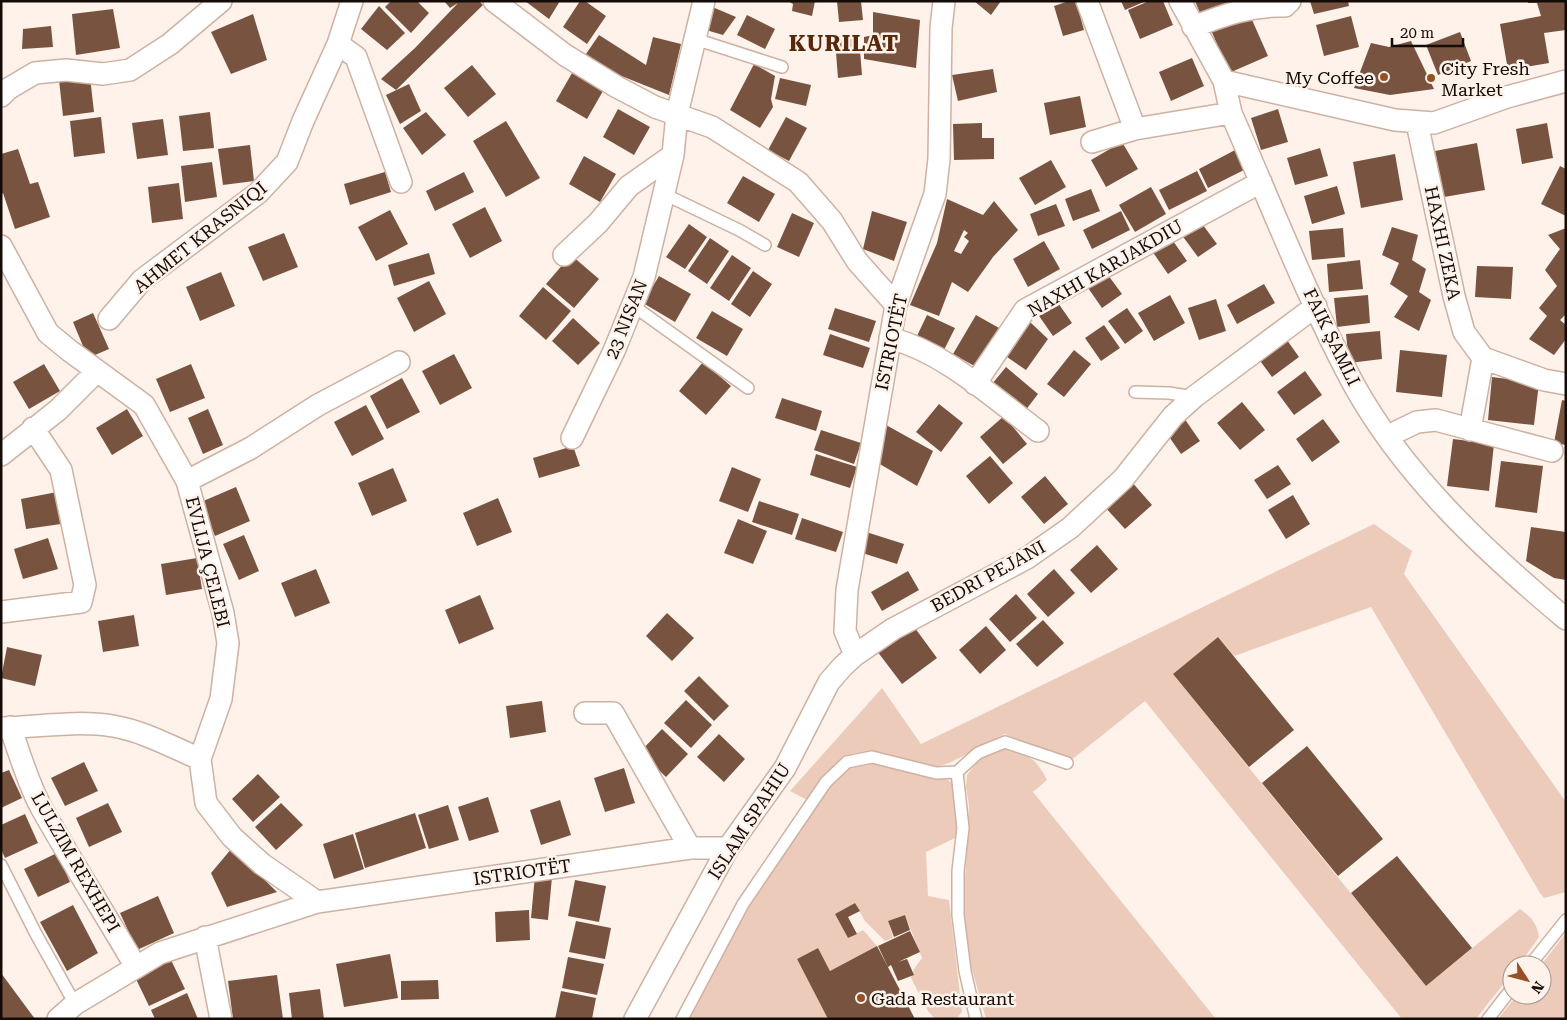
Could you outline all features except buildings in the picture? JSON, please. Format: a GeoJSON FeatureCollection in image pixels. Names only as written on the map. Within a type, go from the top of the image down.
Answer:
{"type":"FeatureCollection","features":[{"type":"Feature","properties":{"kind":"street"},"geometry":{"type":"LineString","coordinates":[[1,96],[8,89],[34,73],[66,70],[103,74],[130,70],[170,44],[221,1]]}},
{"type":"Feature","properties":{"kind":"street","name":"AHMET KRASNIQI"},"geometry":{"type":"LineString","coordinates":[[109,320],[142,280],[258,194],[287,162],[303,121],[338,44],[352,1]]}},
{"type":"Feature","properties":{"kind":"street","name":"23 NISAN"},"geometry":{"type":"LineString","coordinates":[[572,438],[614,351],[644,278],[673,155],[677,114],[704,1]]}},
{"type":"Feature","properties":{"kind":"street","name":"ISTRIOTËT"},"geometry":{"type":"LineString","coordinates":[[854,655],[845,630],[847,590],[890,338],[896,306],[935,194],[939,159],[941,28],[944,1]]}},
{"type":"Feature","properties":{"kind":"street"},"geometry":{"type":"LineString","coordinates":[[1087,1],[1135,130]]}},
{"type":"Feature","properties":{"kind":"street","name":"FAIK ŞAMLI"},"geometry":{"type":"LineString","coordinates":[[1180,1],[1224,81],[1231,113],[1316,306],[1355,385],[1388,436],[1444,506],[1522,582],[1566,619]]}},
{"type":"Feature","properties":{"kind":"street"},"geometry":{"type":"LineString","coordinates":[[1193,27],[1228,13],[1266,5],[1285,6],[1290,1]]}},
{"type":"Feature","properties":{"kind":"street"},"geometry":{"type":"LineString","coordinates":[[500,4],[565,55],[616,87],[655,107],[712,127],[798,182],[832,221],[857,261],[896,306]]}},
{"type":"Feature","properties":{"kind":"street"},"geometry":{"type":"LineString","coordinates":[[338,44],[356,57],[401,182]]}},
{"type":"Feature","properties":{"kind":"street"},"geometry":{"type":"LineString","coordinates":[[1224,81],[1395,120],[1417,123],[1434,123],[1507,97],[1566,82]]}},
{"type":"Feature","properties":{"kind":"street"},"geometry":{"type":"LineString","coordinates":[[1092,142],[1135,130],[1231,113]]}},
{"type":"Feature","properties":{"kind":"street","name":"HAXHI ZEKA"},"geometry":{"type":"LineString","coordinates":[[1417,123],[1454,296],[1464,332],[1483,358]]}},
{"type":"Feature","properties":{"kind":"street"},"geometry":{"type":"LineString","coordinates":[[564,255],[598,223],[628,186],[673,155]]}},
{"type":"Feature","properties":{"kind":"street","name":"NAXHI KARJAKDIU"},"geometry":{"type":"LineString","coordinates":[[975,384],[1025,310],[1261,182]]}},
{"type":"Feature","properties":{"kind":"street","name":"EVLIJA ÇELEBI"},"geometry":{"type":"LineString","coordinates":[[1,246],[48,333],[144,405],[187,481],[222,613],[228,643],[221,699],[200,759],[206,803],[232,837],[262,864],[317,902]]}},
{"type":"Feature","properties":{"kind":"street","name":"BEDRI PEJANI"},"geometry":{"type":"LineString","coordinates":[[854,655],[893,629],[934,606],[992,578],[1027,558],[1070,528],[1123,479],[1173,416],[1194,397],[1316,306]]}},
{"type":"Feature","properties":{"kind":"street"},"geometry":{"type":"LineString","coordinates":[[890,338],[909,343],[943,362],[1038,431]]}},
{"type":"Feature","properties":{"kind":"street"},"geometry":{"type":"LineString","coordinates":[[1470,430],[1483,358],[1544,380],[1566,384]]}},
{"type":"Feature","properties":{"kind":"street","name":"EVLIJA ÇELEBI"},"geometry":{"type":"LineString","coordinates":[[187,481],[251,448],[318,405],[399,362]]}},
{"type":"Feature","properties":{"kind":"street"},"geometry":{"type":"LineString","coordinates":[[1,455],[58,410],[98,371]]}},
{"type":"Feature","properties":{"kind":"street"},"geometry":{"type":"LineString","coordinates":[[1388,436],[1417,422],[1436,420],[1552,451]]}},
{"type":"Feature","properties":{"kind":"street"},"geometry":{"type":"LineString","coordinates":[[1,612],[81,602],[85,585],[61,470],[33,428]]}},
{"type":"Feature","properties":{"kind":"street","name":"ISLAM SPAHIU"},"geometry":{"type":"LineString","coordinates":[[635,1019],[728,848],[785,768],[829,682],[854,655]]}},
{"type":"Feature","properties":{"kind":"street"},"geometry":{"type":"LineString","coordinates":[[585,713],[613,713],[690,848]]}},
{"type":"Feature","properties":{"kind":"street"},"geometry":{"type":"LineString","coordinates":[[5,727],[69,724],[114,726],[135,732],[200,759]]}},
{"type":"Feature","properties":{"kind":"street","name":"LULZIM REXHEPI"},"geometry":{"type":"LineString","coordinates":[[5,727],[41,808],[136,967]]}},
{"type":"Feature","properties":{"kind":"street","name":"ISTRIOTËT"},"geometry":{"type":"LineString","coordinates":[[317,902],[690,848],[728,848]]}},
{"type":"Feature","properties":{"kind":"street"},"geometry":{"type":"LineString","coordinates":[[58,1019],[74,1004],[160,953],[317,902]]}},
{"type":"Feature","properties":{"kind":"street"},"geometry":{"type":"LineString","coordinates":[[205,938],[221,1019]]}},
{"type":"Feature","properties":{"kind":"lane"},"geometry":{"type":"LineString","coordinates":[[695,39],[782,67]]}},
{"type":"Feature","properties":{"kind":"lane"},"geometry":{"type":"LineString","coordinates":[[664,194],[766,245]]}},
{"type":"Feature","properties":{"kind":"lane"},"geometry":{"type":"LineString","coordinates":[[632,305],[748,388]]}},
{"type":"Feature","properties":{"kind":"lane"},"geometry":{"type":"LineString","coordinates":[[1135,392],[1169,393],[1194,397]]}},
{"type":"Feature","properties":{"kind":"lane"},"geometry":{"type":"LineString","coordinates":[[682,1019],[744,904],[826,782],[847,762],[872,757],[936,773],[957,772],[978,753],[1005,742],[1067,763]]}},
{"type":"Feature","properties":{"kind":"lane"},"geometry":{"type":"LineString","coordinates":[[957,772],[963,828],[958,871],[958,915],[964,971],[976,1019]]}},
{"type":"Feature","properties":{"kind":"lane"},"geometry":{"type":"LineString","coordinates":[[1,865],[74,1004]]}},
{"type":"Feature","properties":{"kind":"lane"},"geometry":{"type":"LineString","coordinates":[[1538,955],[1566,920]]}},
{"type":"Feature","properties":{"kind":"lane"},"geometry":{"type":"LineString","coordinates":[[1488,1019],[1502,1001]]}},
{"type":"Feature","properties":{"kind":"shaded area"},"geometry":{"type":"Polygon","coordinates":[[[1374,524],[1412,551],[1404,574],[1566,802],[1566,892],[1544,898],[1540,893],[1371,607],[1234,656],[1218,637],[1173,674],[1426,986],[1520,909],[1530,918],[1537,928],[1539,937],[1526,955],[1502,955],[1502,986],[1476,1019],[1402,1019],[1145,701],[1070,761],[1005,734],[939,766],[920,765],[882,754],[855,753],[837,763],[809,801],[790,791],[882,688],[921,744],[1374,524]]]}},
{"type":"Feature","properties":{"kind":"shaded area"},"geometry":{"type":"Polygon","coordinates":[[[1011,749],[1024,754],[1037,764],[1047,780],[1033,792],[1216,1019],[986,1019],[968,955],[963,914],[969,806],[966,787],[967,775],[980,758],[998,750],[1011,749]]]}},
{"type":"Feature","properties":{"kind":"shaded area"},"geometry":{"type":"Polygon","coordinates":[[[872,757],[936,773],[953,783],[957,837],[926,852],[928,896],[949,900],[962,1012],[956,1019],[935,1019],[928,1011],[911,978],[914,969],[922,958],[905,915],[888,921],[893,938],[885,941],[865,921],[855,903],[835,914],[848,938],[863,930],[877,946],[830,971],[818,948],[797,959],[828,1019],[682,1019],[743,904],[847,762],[872,757]]]}},
{"type":"Feature","properties":{"kind":"shaded area"},"geometry":{"type":"Polygon","coordinates":[[[1566,933],[1566,1019],[1498,1019],[1509,1005],[1552,1005],[1552,955],[1549,955],[1566,933]]]}},
{"type":"Feature","properties":{"kind":"place","name":"My Coffee"},"geometry":{"type":"Point","coordinates":[1384,77]}},
{"type":"Feature","properties":{"kind":"place","name":"City Fresh Market"},"geometry":{"type":"Point","coordinates":[1431,78]}},
{"type":"Feature","properties":{"kind":"place","name":"Gada Restaurant"},"geometry":{"type":"Point","coordinates":[861,998]}},
{"type":"Feature","properties":{"kind":"district","name":"KURILAT"},"geometry":{"type":"Point","coordinates":[844,43]}}]}
